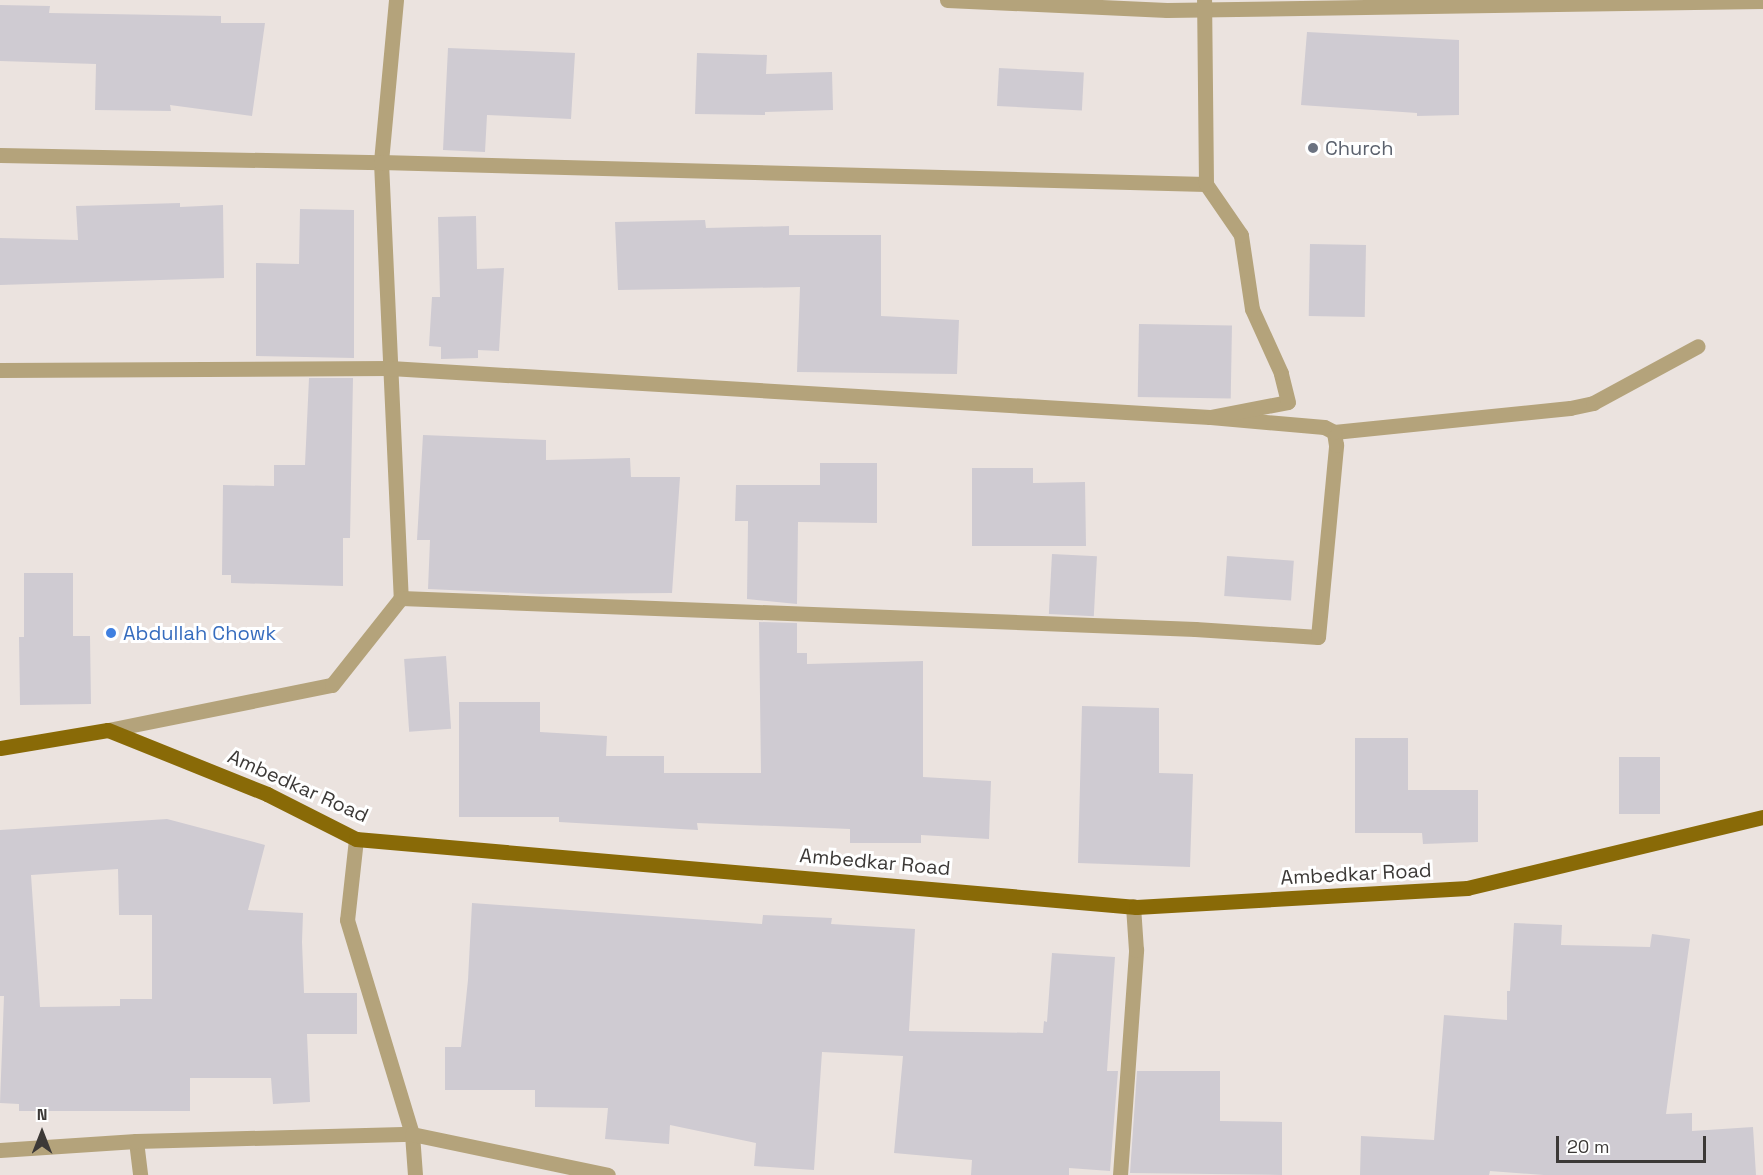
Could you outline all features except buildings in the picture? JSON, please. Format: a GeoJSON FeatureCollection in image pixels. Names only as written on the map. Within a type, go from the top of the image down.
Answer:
{"type":"FeatureCollection","features":[{"type":"Feature","properties":{"kind":"main road"},"geometry":{"type":"LineString","coordinates":[[0,748],[108,730]]}},
{"type":"Feature","properties":{"kind":"main road","name":"Ambedkar Road"},"geometry":{"type":"LineString","coordinates":[[108,730],[267,794],[356,839],[1133,906],[1154,907],[1467,888],[1763,817]]}},
{"type":"Feature","properties":{"kind":"street"},"geometry":{"type":"LineString","coordinates":[[108,730],[332,685],[401,598],[381,162],[396,0]]}},
{"type":"Feature","properties":{"kind":"street"},"geometry":{"type":"LineString","coordinates":[[947,0],[1204,5],[1763,1]]}},
{"type":"Feature","properties":{"kind":"street"},"geometry":{"type":"LineString","coordinates":[[1204,5],[1206,184],[1241,236],[1252,309],[1281,373],[1288,402],[1210,417]]}},
{"type":"Feature","properties":{"kind":"street"},"geometry":{"type":"LineString","coordinates":[[0,155],[381,162],[1206,184]]}},
{"type":"Feature","properties":{"kind":"street"},"geometry":{"type":"LineString","coordinates":[[0,370],[390,368],[1210,417],[1324,427],[1334,432],[1570,408],[1593,403],[1698,346]]}},
{"type":"Feature","properties":{"kind":"street"},"geometry":{"type":"LineString","coordinates":[[401,598],[1195,629],[1318,637],[1335,445],[1334,432]]}},
{"type":"Feature","properties":{"kind":"street"},"geometry":{"type":"LineString","coordinates":[[356,839],[347,920],[412,1134],[415,1175]]}},
{"type":"Feature","properties":{"kind":"street"},"geometry":{"type":"LineString","coordinates":[[1120,1175],[1136,950],[1133,906]]}},
{"type":"Feature","properties":{"kind":"street"},"geometry":{"type":"LineString","coordinates":[[0,1149],[136,1141],[412,1134],[608,1175]]}},
{"type":"Feature","properties":{"kind":"street"},"geometry":{"type":"LineString","coordinates":[[136,1141],[140,1175]]}},
{"type":"Feature","properties":{"kind":"place","name":"Church"},"geometry":{"type":"Point","coordinates":[1313,148]}},
{"type":"Feature","properties":{"kind":"place","name":"Abdullah Chowk"},"geometry":{"type":"Point","coordinates":[111,633]}}]}
